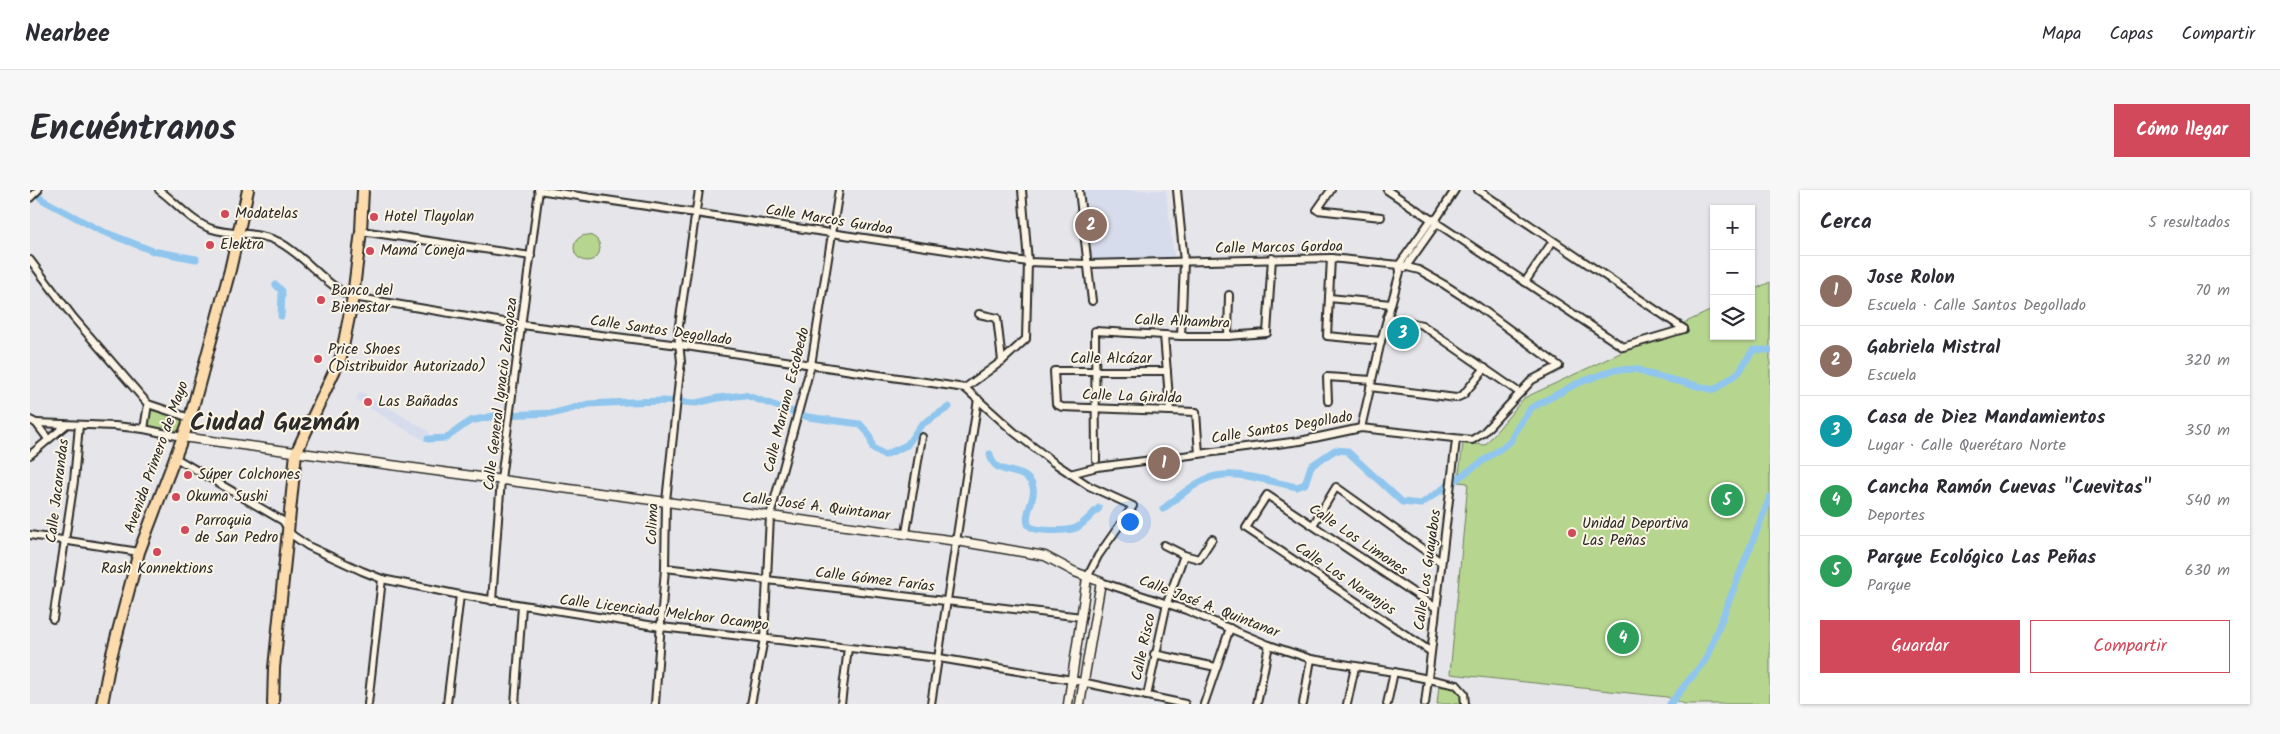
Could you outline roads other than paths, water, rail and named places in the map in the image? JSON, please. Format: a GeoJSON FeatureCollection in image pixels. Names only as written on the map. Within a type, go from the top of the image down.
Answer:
{"type":"FeatureCollection","features":[{"type":"Feature","properties":{"kind":"main road","name":"Avenida Primero de Mayo"},"geometry":{"type":"LineString","coordinates":[[102,704],[110,661],[139,552],[190,418],[239,233],[248,190]]}},
{"type":"Feature","properties":{"kind":"main road"},"geometry":{"type":"LineString","coordinates":[[273,704],[287,528],[296,453],[341,357],[353,297],[364,190]]}},
{"type":"Feature","properties":{"kind":"street"},"geometry":{"type":"LineString","coordinates":[[30,198],[38,190]]}},
{"type":"Feature","properties":{"kind":"street","name":"Calle Santos Degollado"},"geometry":{"type":"LineString","coordinates":[[159,190],[200,224],[233,234],[239,233],[268,237],[281,243],[334,288],[353,297],[522,325],[679,345],[965,388]]}},
{"type":"Feature","properties":{"kind":"street","name":"Calle Marcos Gurdoa"},"geometry":{"type":"LineString","coordinates":[[539,190],[1028,262]]}},
{"type":"Feature","properties":{"kind":"street","name":"Calle General Ignacio Zaragoza"},"geometry":{"type":"LineString","coordinates":[[492,601],[501,479],[539,190]]}},
{"type":"Feature","properties":{"kind":"street","name":"Colima"},"geometry":{"type":"LineString","coordinates":[[655,704],[665,568],[666,501],[681,362],[679,345],[680,318],[699,190]]}},
{"type":"Feature","properties":{"kind":"street","name":"Calle Mariano Escobedo"},"geometry":{"type":"LineString","coordinates":[[751,704],[764,638],[770,516],[811,365],[839,190]]}},
{"type":"Feature","properties":{"kind":"street"},"geometry":{"type":"LineString","coordinates":[[1022,190],[1028,262],[1026,339],[1002,361],[965,388],[1014,432],[1070,474],[1089,486],[1133,506],[1098,556],[1087,578],[1068,704]]}},
{"type":"Feature","properties":{"kind":"street"},"geometry":{"type":"LineString","coordinates":[[1079,190],[1092,301]]}},
{"type":"Feature","properties":{"kind":"street"},"geometry":{"type":"LineString","coordinates":[[1177,190],[1184,262],[1181,336]]}},
{"type":"Feature","properties":{"kind":"street"},"geometry":{"type":"LineString","coordinates":[[1331,190],[1317,210],[1381,217]]}},
{"type":"Feature","properties":{"kind":"street"},"geometry":{"type":"LineString","coordinates":[[1387,190],[1435,220],[1623,347],[1684,329],[1478,190]]}},
{"type":"Feature","properties":{"kind":"street"},"geometry":{"type":"LineString","coordinates":[[1361,428],[1390,304],[1402,268],[1455,190]]}},
{"type":"Feature","properties":{"kind":"street"},"geometry":{"type":"LineString","coordinates":[[361,231],[531,256]]}},
{"type":"Feature","properties":{"kind":"street"},"geometry":{"type":"LineString","coordinates":[[1525,282],[1553,241]]}},
{"type":"Feature","properties":{"kind":"street","name":"Calle Alhambra"},"geometry":{"type":"LineString","coordinates":[[1095,371],[1095,331],[1181,336],[1228,336],[1267,333],[1272,258]]}},
{"type":"Feature","properties":{"kind":"street"},"geometry":{"type":"LineString","coordinates":[[1331,258],[1327,336],[1381,341]]}},
{"type":"Feature","properties":{"kind":"street","name":"Calle Marcos Gordoa"},"geometry":{"type":"LineString","coordinates":[[1028,262],[1087,264],[1331,258],[1423,272],[1479,307],[1559,366]]}},
{"type":"Feature","properties":{"kind":"street"},"geometry":{"type":"LineString","coordinates":[[30,260],[73,317],[148,404],[190,418]]}},
{"type":"Feature","properties":{"kind":"street"},"geometry":{"type":"LineString","coordinates":[[1228,336],[1229,295]]}},
{"type":"Feature","properties":{"kind":"street"},"geometry":{"type":"LineString","coordinates":[[1329,298],[1390,304]]}},
{"type":"Feature","properties":{"kind":"street"},"geometry":{"type":"LineString","coordinates":[[979,314],[996,318],[1002,361]]}},
{"type":"Feature","properties":{"kind":"street"},"geometry":{"type":"LineString","coordinates":[[1387,316],[1422,325],[1520,393]]}},
{"type":"Feature","properties":{"kind":"street"},"geometry":{"type":"LineString","coordinates":[[1164,335],[1170,411]]}},
{"type":"Feature","properties":{"kind":"street","name":"Calle Santos Degollado"},"geometry":{"type":"LineString","coordinates":[[1070,474],[1097,467],[1300,441],[1361,428],[1456,440],[1476,439],[1532,380],[1559,366]]}},
{"type":"Feature","properties":{"kind":"street"},"geometry":{"type":"LineString","coordinates":[[1370,388],[1456,398],[1463,395],[1485,368]]}},
{"type":"Feature","properties":{"kind":"street","name":"Calle Alcázar"},"geometry":{"type":"LineString","coordinates":[[1056,404],[1054,371],[1167,371]]}},
{"type":"Feature","properties":{"kind":"street"},"geometry":{"type":"LineString","coordinates":[[1095,371],[1096,460]]}},
{"type":"Feature","properties":{"kind":"street"},"geometry":{"type":"LineString","coordinates":[[1328,401],[1327,377],[1372,380]]}},
{"type":"Feature","properties":{"kind":"street"},"geometry":{"type":"LineString","coordinates":[[932,704],[978,400]]}},
{"type":"Feature","properties":{"kind":"street"},"geometry":{"type":"LineString","coordinates":[[144,429],[148,404]]}},
{"type":"Feature","properties":{"kind":"street","name":"Calle La Giralda"},"geometry":{"type":"LineString","coordinates":[[1056,404],[1062,407],[1196,412],[1199,454]]}},
{"type":"Feature","properties":{"kind":"street"},"geometry":{"type":"LineString","coordinates":[[33,422],[144,429],[182,438]]}},
{"type":"Feature","properties":{"kind":"street"},"geometry":{"type":"LineString","coordinates":[[33,422],[48,439]]}},
{"type":"Feature","properties":{"kind":"street"},"geometry":{"type":"LineString","coordinates":[[30,456],[66,425]]}},
{"type":"Feature","properties":{"kind":"street","name":"Calle Jacarandas"},"geometry":{"type":"LineString","coordinates":[[53,619],[79,425]]}},
{"type":"Feature","properties":{"kind":"street"},"geometry":{"type":"LineString","coordinates":[[906,533],[922,437]]}},
{"type":"Feature","properties":{"kind":"street","name":"Calle José A. Quintanar"},"geometry":{"type":"LineString","coordinates":[[182,438],[906,533],[1046,556],[1087,578],[1167,603],[1269,645],[1311,659],[1394,672],[1458,685],[1464,692],[1465,704]]}},
{"type":"Feature","properties":{"kind":"street","name":"Calle Los Guayabos"},"geometry":{"type":"LineString","coordinates":[[1425,704],[1456,440]]}},
{"type":"Feature","properties":{"kind":"street","name":"Calle Licenciado Melchor Ocampo"},"geometry":{"type":"LineString","coordinates":[[174,457],[283,521],[292,535],[308,546],[382,579],[492,601],[661,627],[939,658],[1085,682],[1184,704]]}},
{"type":"Feature","properties":{"kind":"street"},"geometry":{"type":"LineString","coordinates":[[1313,525],[1336,487],[1441,562]]}},
{"type":"Feature","properties":{"kind":"street","name":"Calle Los Limones"},"geometry":{"type":"LineString","coordinates":[[1246,528],[1267,495],[1435,607]]}},
{"type":"Feature","properties":{"kind":"street","name":"Calle Los Naranjos"},"geometry":{"type":"LineString","coordinates":[[1246,528],[1430,651]]}},
{"type":"Feature","properties":{"kind":"street"},"geometry":{"type":"LineString","coordinates":[[30,536],[139,552]]}},
{"type":"Feature","properties":{"kind":"street"},"geometry":{"type":"LineString","coordinates":[[1164,545],[1184,555],[1199,559],[1212,539]]}},
{"type":"Feature","properties":{"kind":"street","name":"Calle Risco"},"geometry":{"type":"LineString","coordinates":[[1147,696],[1154,654],[1167,603],[1184,555]]}},
{"type":"Feature","properties":{"kind":"street","name":"Calle Gómez Farías"},"geometry":{"type":"LineString","coordinates":[[665,568],[1082,617]]}},
{"type":"Feature","properties":{"kind":"street"},"geometry":{"type":"LineString","coordinates":[[368,704],[382,579]]}},
{"type":"Feature","properties":{"kind":"street"},"geometry":{"type":"LineString","coordinates":[[1080,704],[1101,582]]}},
{"type":"Feature","properties":{"kind":"street"},"geometry":{"type":"LineString","coordinates":[[447,704],[460,595]]}},
{"type":"Feature","properties":{"kind":"street"},"geometry":{"type":"LineString","coordinates":[[515,704],[522,606]]}},
{"type":"Feature","properties":{"kind":"street"},"geometry":{"type":"LineString","coordinates":[[1204,704],[1230,628]]}},
{"type":"Feature","properties":{"kind":"street"},"geometry":{"type":"LineString","coordinates":[[1257,704],[1269,645]]}},
{"type":"Feature","properties":{"kind":"street"},"geometry":{"type":"LineString","coordinates":[[841,704],[848,648]]}},
{"type":"Feature","properties":{"kind":"street"},"geometry":{"type":"LineString","coordinates":[[1154,654],[1216,667]]}},
{"type":"Feature","properties":{"kind":"street"},"geometry":{"type":"LineString","coordinates":[[1303,704],[1311,659]]}},
{"type":"Feature","properties":{"kind":"street"},"geometry":{"type":"LineString","coordinates":[[1347,704],[1355,667]]}},
{"type":"Feature","properties":{"kind":"street"},"geometry":{"type":"LineString","coordinates":[[1387,704],[1394,672]]}},
{"type":"Feature","properties":{"kind":"waterway"},"geometry":{"type":"LineString","coordinates":[[38,195],[43,200],[99,230],[153,251],[196,259]]}},
{"type":"Feature","properties":{"kind":"waterway"},"geometry":{"type":"LineString","coordinates":[[276,285],[282,291],[281,316]]}},
{"type":"Feature","properties":{"kind":"waterway"},"geometry":{"type":"LineString","coordinates":[[1163,509],[1193,486],[1215,476],[1238,475],[1297,487],[1305,484],[1311,466],[1335,450],[1347,451],[1402,502],[1421,504],[1510,442],[1531,408],[1576,384],[1613,370],[1637,369],[1648,374],[1714,390],[1739,372],[1753,350],[1770,350]]}},
{"type":"Feature","properties":{"kind":"waterway"},"geometry":{"type":"LineString","coordinates":[[428,439],[446,438],[470,421],[499,415],[555,413],[589,404],[664,401],[696,403],[745,395],[808,417],[860,424],[869,434],[873,448],[885,455],[907,445],[921,425],[949,407]]}},
{"type":"Feature","properties":{"kind":"waterway"},"geometry":{"type":"LineString","coordinates":[[990,454],[995,465],[999,468],[1021,474],[1031,482],[1033,494],[1027,518],[1028,524],[1031,527],[1043,530],[1076,528],[1099,508]]}},
{"type":"Feature","properties":{"kind":"waterway"},"geometry":{"type":"LineString","coordinates":[[1670,704],[1706,659],[1770,497]]}},
{"type":"Feature","properties":{"kind":"place","name":"Modatelas"},"geometry":{"type":"Point","coordinates":[225,214]}},
{"type":"Feature","properties":{"kind":"place","name":"Hotel Tlayolan"},"geometry":{"type":"Point","coordinates":[374,217]}},
{"type":"Feature","properties":{"kind":"place","name":"Gabriela Mistral"},"geometry":{"type":"Point","coordinates":[1091,225]}},
{"type":"Feature","properties":{"kind":"place","name":"Elektra"},"geometry":{"type":"Point","coordinates":[210,245]}},
{"type":"Feature","properties":{"kind":"place","name":"Mamá Coneja"},"geometry":{"type":"Point","coordinates":[370,251]}},
{"type":"Feature","properties":{"kind":"place","name":"Banco del Bienestar"},"geometry":{"type":"Point","coordinates":[321,300]}},
{"type":"Feature","properties":{"kind":"place","name":"Casa de Diez Mandamientos"},"geometry":{"type":"Point","coordinates":[1403,333]}},
{"type":"Feature","properties":{"kind":"place","name":"Price Shoes (Distribuidor Autorizado)"},"geometry":{"type":"Point","coordinates":[318,359]}},
{"type":"Feature","properties":{"kind":"place","name":"Las Bañadas"},"geometry":{"type":"Point","coordinates":[368,402]}},
{"type":"Feature","properties":{"kind":"place","name":"Jose Rolon"},"geometry":{"type":"Point","coordinates":[1164,463]}},
{"type":"Feature","properties":{"kind":"place","name":"Súper Colchones"},"geometry":{"type":"Point","coordinates":[188,475]}},
{"type":"Feature","properties":{"kind":"place","name":"Okuma Sushi"},"geometry":{"type":"Point","coordinates":[176,497]}},
{"type":"Feature","properties":{"kind":"place","name":"Parque Ecológico Las Peñas"},"geometry":{"type":"Point","coordinates":[1727,500]}},
{"type":"Feature","properties":{"kind":"place","name":"Parroquia de San Pedro"},"geometry":{"type":"Point","coordinates":[185,530]}},
{"type":"Feature","properties":{"kind":"place","name":"Unidad Deportiva Las Peñas"},"geometry":{"type":"Point","coordinates":[1572,533]}},
{"type":"Feature","properties":{"kind":"place","name":"Rash Konnektions"},"geometry":{"type":"Point","coordinates":[157,552]}},
{"type":"Feature","properties":{"kind":"place","name":"Cancha Ramón Cuevas \"Cuevitas\""},"geometry":{"type":"Point","coordinates":[1623,638]}},
{"type":"Feature","properties":{"kind":"district","name":"Ciudad Guzmán"},"geometry":{"type":"Point","coordinates":[275,423]}}]}
